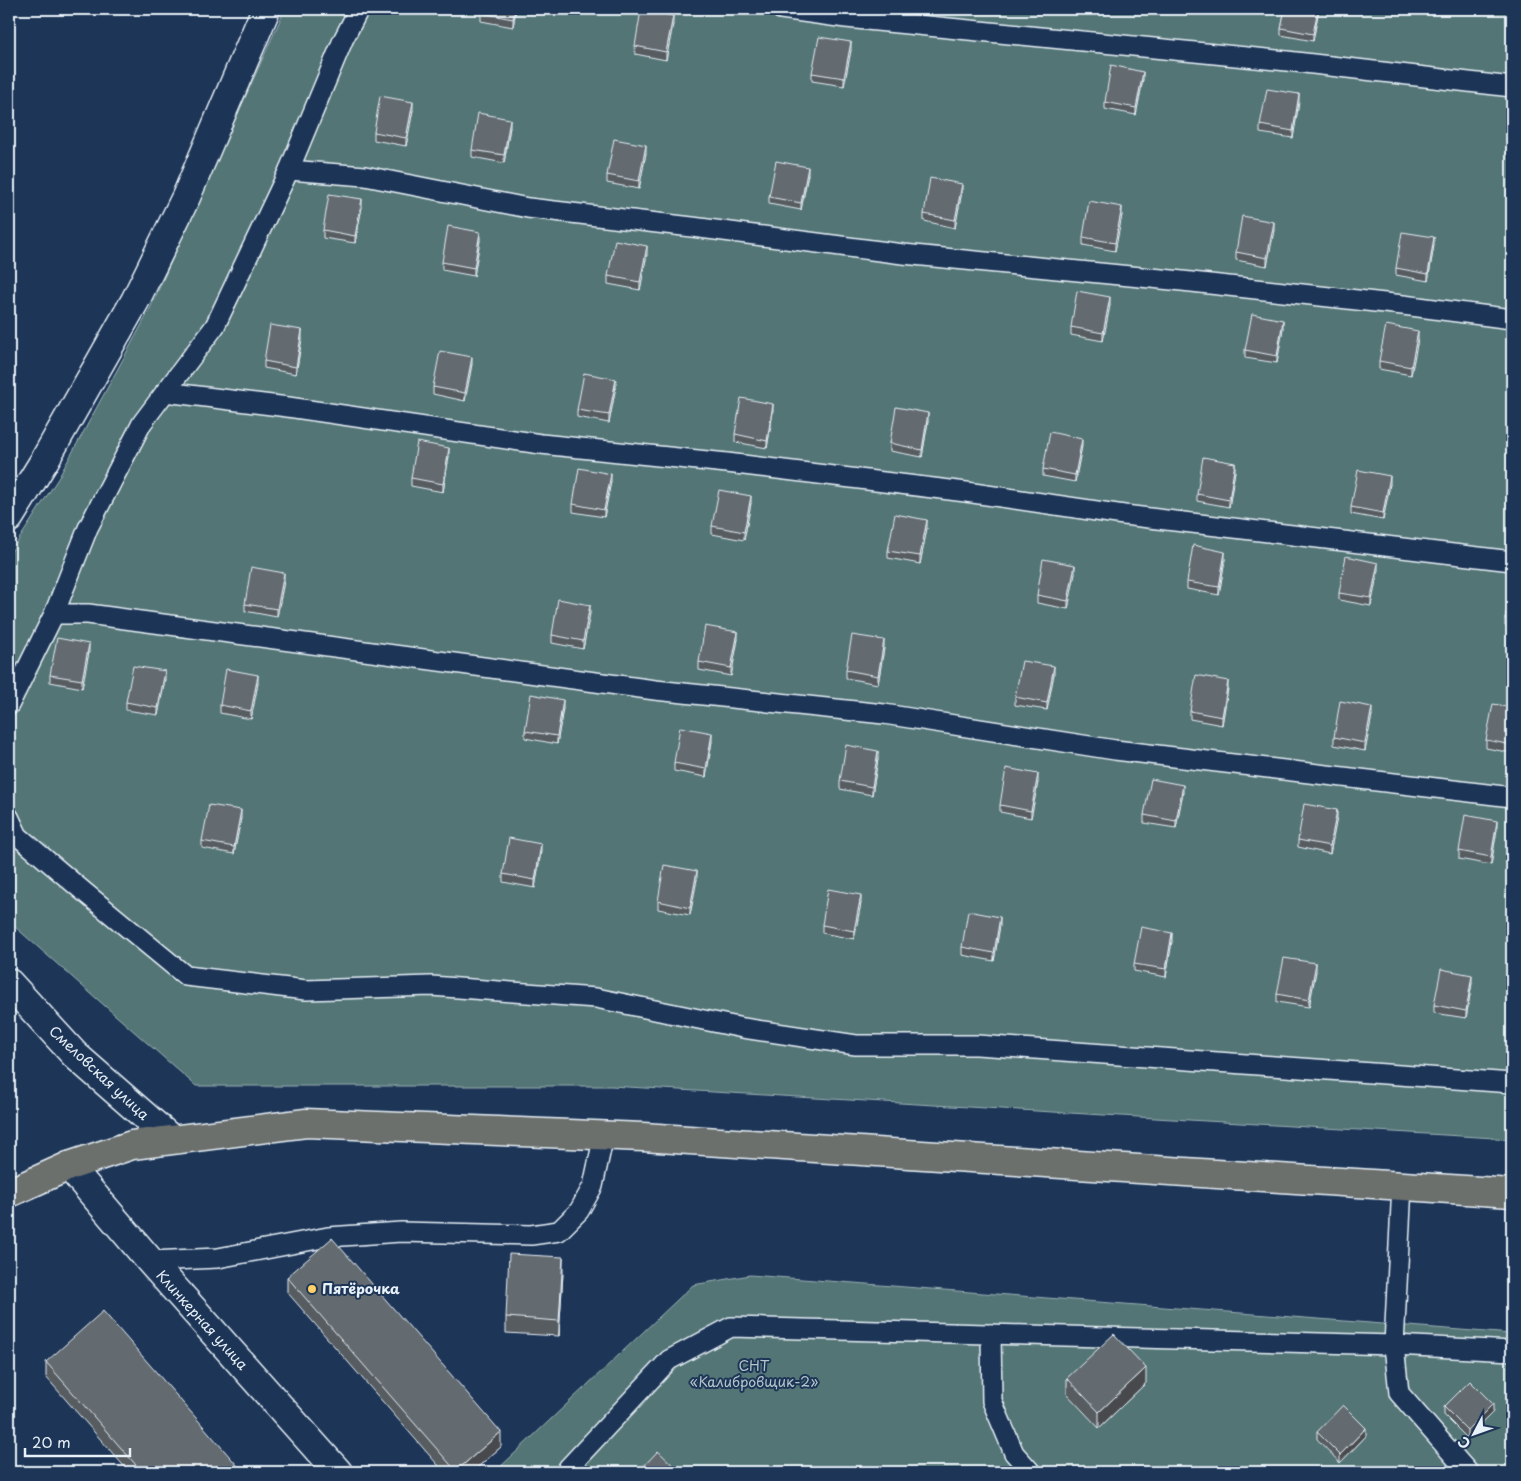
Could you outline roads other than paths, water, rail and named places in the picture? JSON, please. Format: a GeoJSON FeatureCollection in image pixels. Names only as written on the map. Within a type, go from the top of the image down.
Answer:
{"type":"FeatureCollection","features":[{"type":"Feature","properties":{"kind":"main road"},"geometry":{"type":"LineString","coordinates":[[9,1193],[69,1166],[132,1145],[306,1123],[604,1135],[1512,1192]]}},
{"type":"Feature","properties":{"kind":"street"},"geometry":{"type":"LineString","coordinates":[[9,518],[43,463],[134,301],[186,197],[266,9]]}},
{"type":"Feature","properties":{"kind":"street","name":"Смеловская улица"},"geometry":{"type":"LineString","coordinates":[[9,983],[75,1055],[171,1139]]}},
{"type":"Feature","properties":{"kind":"street","name":"Клинкерная улица"},"geometry":{"type":"LineString","coordinates":[[69,1166],[150,1261],[338,1472]]}},
{"type":"Feature","properties":{"kind":"lane"},"geometry":{"type":"LineString","coordinates":[[9,704],[54,614],[88,528],[142,423],[215,326],[289,170],[343,40],[359,9]]}},
{"type":"Feature","properties":{"kind":"lane"},"geometry":{"type":"LineString","coordinates":[[780,9],[846,18],[1287,61],[1512,87]]}},
{"type":"Feature","properties":{"kind":"lane"},"geometry":{"type":"LineString","coordinates":[[289,170],[366,176],[528,208],[903,254],[1192,282],[1404,305],[1512,320]]}},
{"type":"Feature","properties":{"kind":"lane"},"geometry":{"type":"LineString","coordinates":[[165,392],[288,407],[541,444],[737,464],[966,492],[1124,516],[1512,561]]}},
{"type":"Feature","properties":{"kind":"lane"},"geometry":{"type":"LineString","coordinates":[[54,614],[88,614],[655,690],[884,714],[1115,750],[1512,797]]}},
{"type":"Feature","properties":{"kind":"lane"},"geometry":{"type":"LineString","coordinates":[[9,817],[18,836],[186,976],[306,990],[431,986],[596,998],[743,1028],[856,1045],[977,1044],[1512,1083]]}},
{"type":"Feature","properties":{"kind":"lane"},"geometry":{"type":"LineString","coordinates":[[150,1261],[218,1258],[328,1237],[401,1232],[531,1235],[559,1230],[579,1211],[593,1186],[604,1135]]}},
{"type":"Feature","properties":{"kind":"lane"},"geometry":{"type":"LineString","coordinates":[[1402,1185],[1394,1345],[1399,1393],[1468,1472]]}},
{"type":"Feature","properties":{"kind":"lane"},"geometry":{"type":"LineString","coordinates":[[571,1472],[568,1468],[669,1360],[731,1326],[1394,1345],[1512,1351]]}},
{"type":"Feature","properties":{"kind":"lane"},"geometry":{"type":"LineString","coordinates":[[991,1334],[992,1401],[1014,1453],[1031,1472]]}},
{"type":"Feature","properties":{"kind":"place","name":"Пятёрочка"},"geometry":{"type":"Point","coordinates":[312,1289]}},
{"type":"Feature","properties":{"kind":"park label","name":"СНТ «Калибровщик-2»"},"geometry":{"type":"Point","coordinates":[754,1374]}}]}
